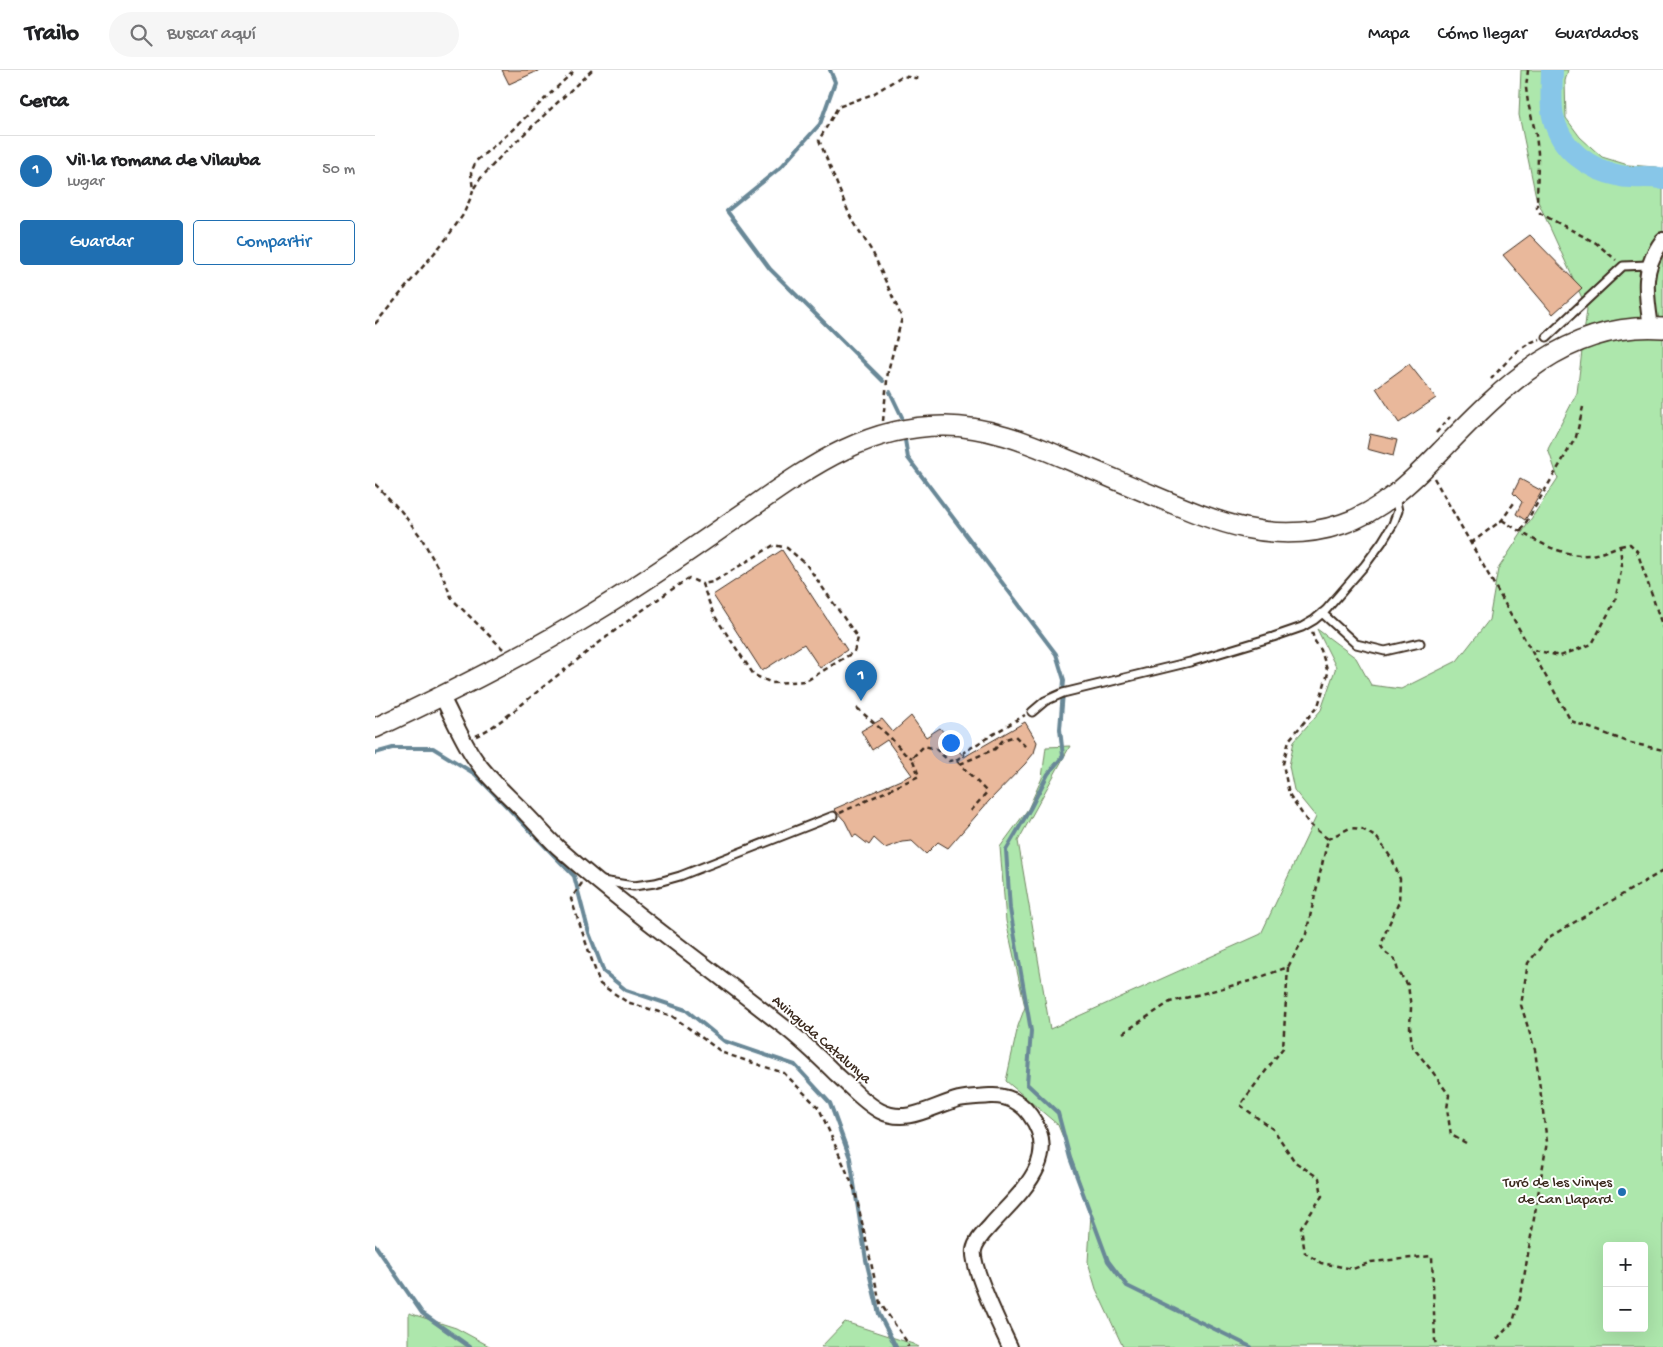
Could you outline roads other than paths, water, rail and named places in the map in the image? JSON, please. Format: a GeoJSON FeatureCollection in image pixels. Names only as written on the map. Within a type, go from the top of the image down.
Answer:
{"type":"FeatureCollection","features":[{"type":"Feature","properties":{"kind":"street"},"geometry":{"type":"LineString","coordinates":[[375,728],[442,697],[512,660],[595,612],[660,571],[805,471],[847,447],[881,434],[914,428],[945,426],[971,428],[995,433],[1047,450],[1195,513],[1233,526],[1289,534],[1316,531],[1344,523],[1373,510],[1395,494],[1424,469],[1486,405],[1536,363],[1559,350],[1593,336],[1620,330],[1657,327],[1647,284],[1648,265],[1654,251],[1663,240]]}},
{"type":"Feature","properties":{"kind":"street","name":"Avinguda Catalunya"},"geometry":{"type":"LineString","coordinates":[[442,697],[473,756],[486,773],[560,849],[664,934],[780,1023],[877,1109],[888,1114],[908,1116],[957,1100],[1006,1096],[1016,1101],[1030,1114],[1041,1141],[1042,1150],[1039,1167],[979,1239],[974,1252],[976,1269],[1010,1347]]}},
{"type":"Feature","properties":{"kind":"lane"},"geometry":{"type":"LineString","coordinates":[[1547,337],[1623,266],[1648,265]]}},
{"type":"Feature","properties":{"kind":"lane"},"geometry":{"type":"LineString","coordinates":[[1032,712],[1045,701],[1063,693],[1189,662],[1302,627],[1322,613],[1365,565],[1393,524],[1398,511],[1395,494]]}},
{"type":"Feature","properties":{"kind":"lane"},"geometry":{"type":"LineString","coordinates":[[1322,613],[1356,644],[1385,651],[1420,643]]}},
{"type":"Feature","properties":{"kind":"lane"},"geometry":{"type":"LineString","coordinates":[[594,877],[634,886],[655,883],[679,876],[833,816]]}},
{"type":"Feature","properties":{"kind":"waterway"},"geometry":{"type":"LineString","coordinates":[[830,70],[835,82],[820,124],[781,167],[727,211],[770,269],[883,381]]}},
{"type":"Feature","properties":{"kind":"waterway"},"geometry":{"type":"LineString","coordinates":[[1552,70],[1551,99],[1553,116],[1557,128],[1569,148],[1587,163],[1609,173],[1626,177],[1663,179]]}},
{"type":"Feature","properties":{"kind":"waterway"},"geometry":{"type":"LineString","coordinates":[[890,392],[902,417]]}},
{"type":"Feature","properties":{"kind":"waterway"},"geometry":{"type":"LineString","coordinates":[[905,440],[908,458],[1056,654],[1064,680],[1060,729],[1063,756],[1048,774],[1006,850],[1010,909],[1031,1031],[1027,1084],[1058,1113],[1070,1158],[1108,1261],[1127,1286],[1251,1347]]}},
{"type":"Feature","properties":{"kind":"waterway"},"geometry":{"type":"LineString","coordinates":[[375,753],[393,748],[433,748],[475,774],[574,876],[589,933],[604,972],[626,990],[686,1010],[724,1041],[795,1065],[830,1103],[850,1158],[866,1260],[879,1314],[896,1347]]}},
{"type":"Feature","properties":{"kind":"waterway"},"geometry":{"type":"LineString","coordinates":[[375,1245],[422,1313],[470,1347]]}},
{"type":"Feature","properties":{"kind":"place","name":"Vil·la romana de Vilauba"},"geometry":{"type":"Point","coordinates":[861,701]}},
{"type":"Feature","properties":{"kind":"place","name":"Turó de les Vinyes de Can Llapard"},"geometry":{"type":"Point","coordinates":[1622,1192]}}]}
